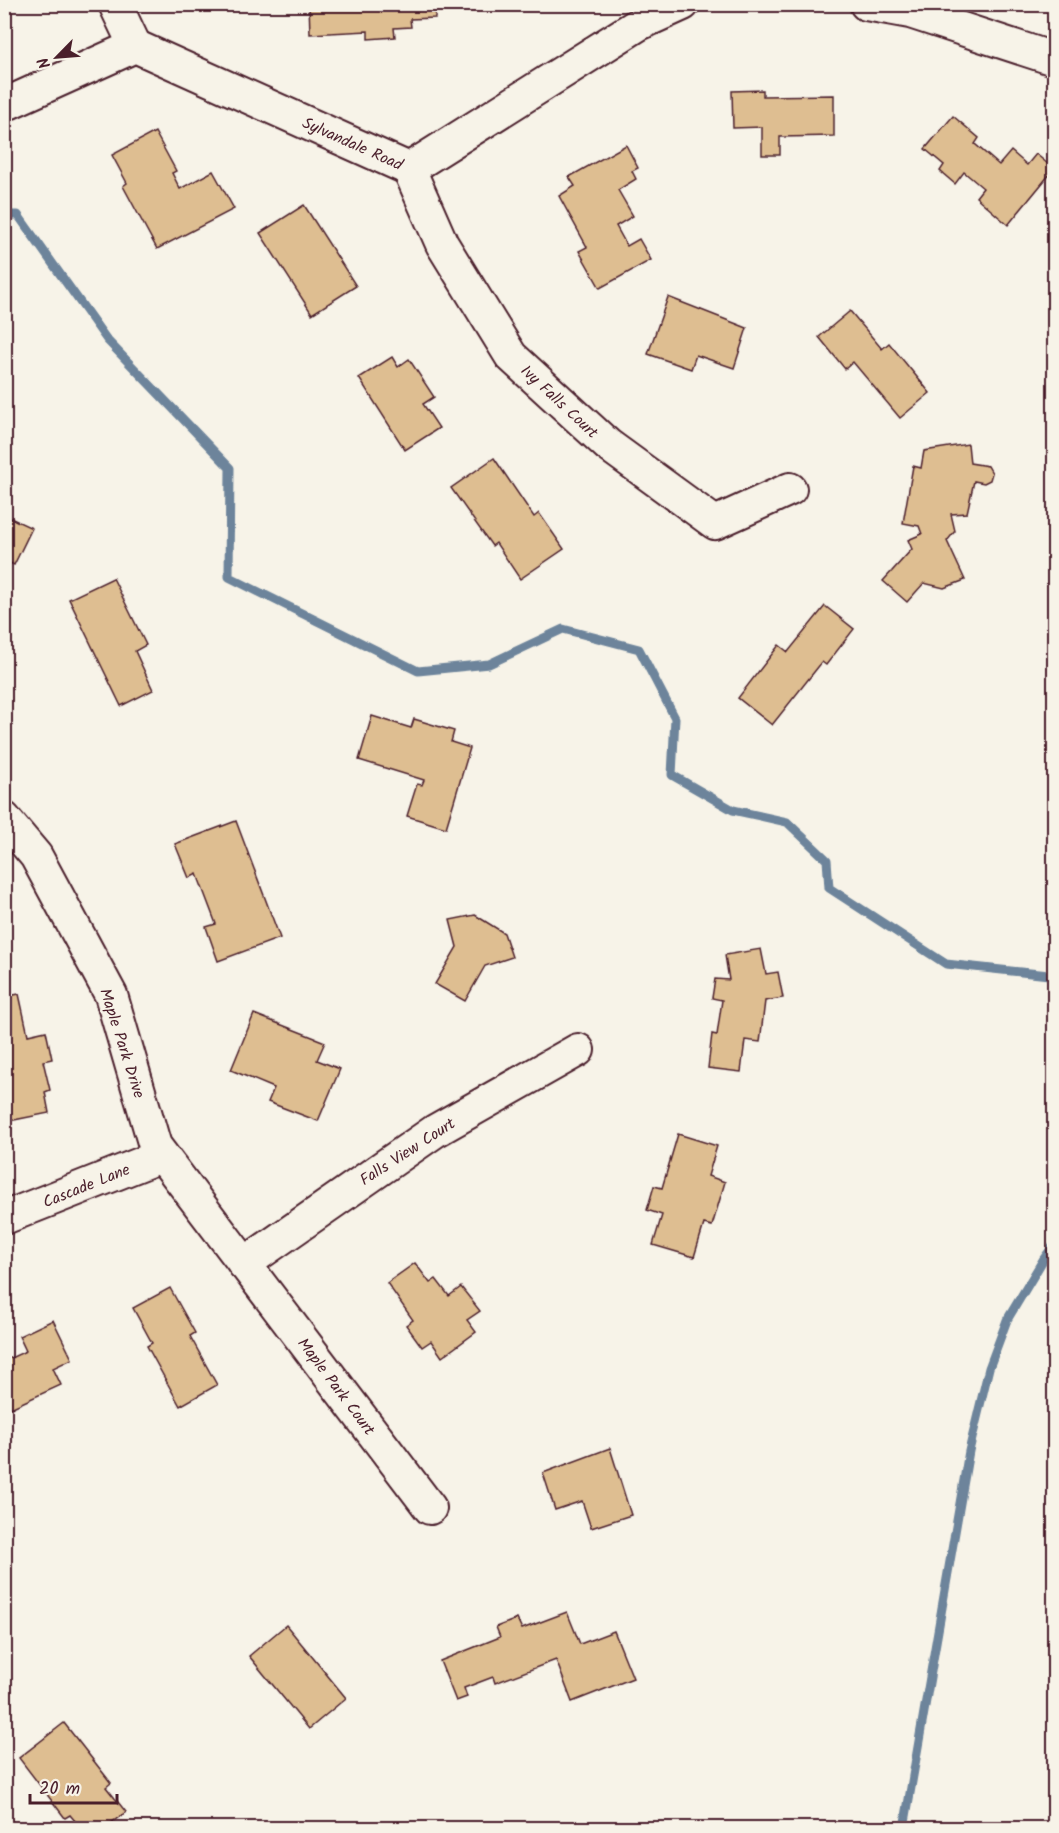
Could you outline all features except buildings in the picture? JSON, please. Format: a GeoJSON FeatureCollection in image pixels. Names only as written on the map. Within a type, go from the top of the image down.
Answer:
{"type":"FeatureCollection","features":[{"type":"Feature","properties":{"kind":"street"},"geometry":{"type":"LineString","coordinates":[[4,105],[135,46],[115,4]]}},
{"type":"Feature","properties":{"kind":"street","name":"Sylvandale Road"},"geometry":{"type":"LineString","coordinates":[[135,46],[409,169],[639,24],[683,4]]}},
{"type":"Feature","properties":{"kind":"street"},"geometry":{"type":"LineString","coordinates":[[866,4],[912,8],[1054,59]]}},
{"type":"Feature","properties":{"kind":"street","name":"Ivy Falls Court"},"geometry":{"type":"LineString","coordinates":[[409,169],[442,244],[511,356],[608,445],[716,523],[790,489]]}},
{"type":"Feature","properties":{"kind":"street","name":"Maple Park Drive"},"geometry":{"type":"LineString","coordinates":[[4,818],[36,855],[111,995],[155,1146],[244,1264]]}},
{"type":"Feature","properties":{"kind":"street","name":"Falls View Court"},"geometry":{"type":"LineString","coordinates":[[244,1264],[435,1131],[578,1050]]}},
{"type":"Feature","properties":{"kind":"street","name":"Cascade Lane"},"geometry":{"type":"LineString","coordinates":[[4,1218],[158,1157],[155,1146]]}},
{"type":"Feature","properties":{"kind":"street","name":"Maple Park Court"},"geometry":{"type":"LineString","coordinates":[[244,1264],[430,1508]]}},
{"type":"Feature","properties":{"kind":"waterway"},"geometry":{"type":"LineString","coordinates":[[4,215],[18,215],[107,340],[230,468],[229,577],[418,671],[489,664],[563,629],[639,649],[675,718],[672,775],[733,810],[787,822],[827,860],[829,888],[946,964],[1049,975],[1054,979]]}},
{"type":"Feature","properties":{"kind":"waterway"},"geometry":{"type":"LineString","coordinates":[[904,1828],[969,1451],[989,1368],[1007,1320],[1054,1245]]}}]}
